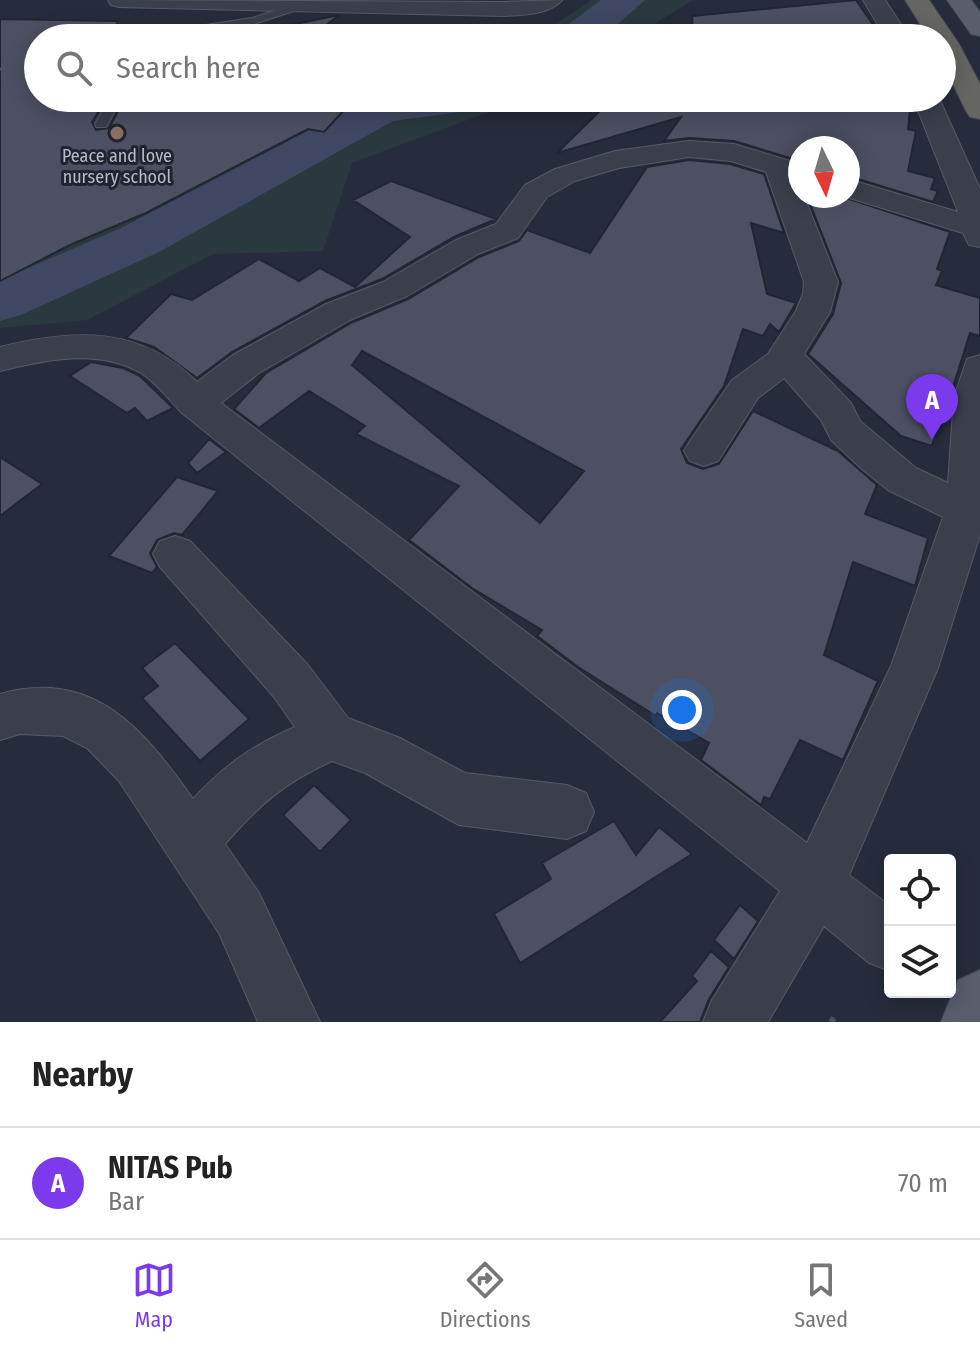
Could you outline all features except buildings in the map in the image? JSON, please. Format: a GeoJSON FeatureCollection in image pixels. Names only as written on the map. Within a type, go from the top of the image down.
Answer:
{"type":"FeatureCollection","features":[{"type":"Feature","properties":{"kind":"highway"},"geometry":{"type":"LineString","coordinates":[[917,0],[933,24]]}},
{"type":"Feature","properties":{"kind":"highway"},"geometry":{"type":"LineString","coordinates":[[956,64],[980,111]]}},
{"type":"Feature","properties":{"kind":"main road"},"geometry":{"type":"LineString","coordinates":[[959,0],[980,29]]}},
{"type":"Feature","properties":{"kind":"street"},"geometry":{"type":"LineString","coordinates":[[119,0],[503,9],[527,8],[551,0]]}},
{"type":"Feature","properties":{"kind":"street"},"geometry":{"type":"LineString","coordinates":[[874,0],[889,24]]}},
{"type":"Feature","properties":{"kind":"street"},"geometry":{"type":"LineString","coordinates":[[932,112],[970,200],[979,233]]}},
{"type":"Feature","properties":{"kind":"street"},"geometry":{"type":"LineString","coordinates":[[195,403],[246,364],[338,312],[395,289],[467,247],[507,231],[536,191],[565,175],[615,160],[689,149],[734,153],[788,169]]}},
{"type":"Feature","properties":{"kind":"street"},"geometry":{"type":"LineString","coordinates":[[860,192],[979,233]]}},
{"type":"Feature","properties":{"kind":"street"},"geometry":{"type":"LineString","coordinates":[[800,208],[821,282],[820,300],[815,313],[792,340],[787,358],[837,413],[845,430],[877,459],[902,479],[967,510]]}},
{"type":"Feature","properties":{"kind":"street"},"geometry":{"type":"LineString","coordinates":[[0,359],[71,344],[104,346],[155,365],[195,403],[884,937]]}},
{"type":"Feature","properties":{"kind":"street"},"geometry":{"type":"LineString","coordinates":[[704,451],[745,389],[787,358]]}},
{"type":"Feature","properties":{"kind":"street"},"geometry":{"type":"LineString","coordinates":[[734,1022],[816,885],[914,668],[967,510],[973,397],[980,368]]}},
{"type":"Feature","properties":{"kind":"street"},"geometry":{"type":"LineString","coordinates":[[175,554],[291,681],[331,736],[382,755],[459,799],[567,812]]}},
{"type":"Feature","properties":{"kind":"street"},"geometry":{"type":"LineString","coordinates":[[0,717],[20,711],[67,713],[105,731],[137,763],[239,913],[289,1022]]}},
{"type":"Feature","properties":{"kind":"street"},"geometry":{"type":"LineString","coordinates":[[191,842],[242,785],[288,755],[331,736]]}},
{"type":"Feature","properties":{"kind":"lane"},"geometry":{"type":"LineString","coordinates":[[255,24],[299,6]]}},
{"type":"Feature","properties":{"kind":"lane"},"geometry":{"type":"LineString","coordinates":[[101,124],[108,112]]}},
{"type":"Feature","properties":{"kind":"path"},"geometry":{"type":"LineString","coordinates":[[0,69],[24,70]]}},
{"type":"Feature","properties":{"kind":"shaded area"},"geometry":{"type":"Polygon","coordinates":[[[592,0],[693,0],[654,24],[555,24],[592,0]]]}},
{"type":"Feature","properties":{"kind":"shaded area"},"geometry":{"type":"Polygon","coordinates":[[[0,55],[24,82],[24,112],[489,112],[352,163],[323,251],[213,254],[87,320],[0,328],[0,55]]]}},
{"type":"Feature","properties":{"kind":"waterway"},"geometry":{"type":"LineString","coordinates":[[595,24],[626,0]]}},
{"type":"Feature","properties":{"kind":"waterway"},"geometry":{"type":"LineString","coordinates":[[0,302],[140,240],[376,112]]}},
{"type":"Feature","properties":{"kind":"place","name":"Peace and love nursery school"},"geometry":{"type":"Point","coordinates":[117,133]}},
{"type":"Feature","properties":{"kind":"place","name":"NITAS Pub"},"geometry":{"type":"Point","coordinates":[932,440]}}]}
